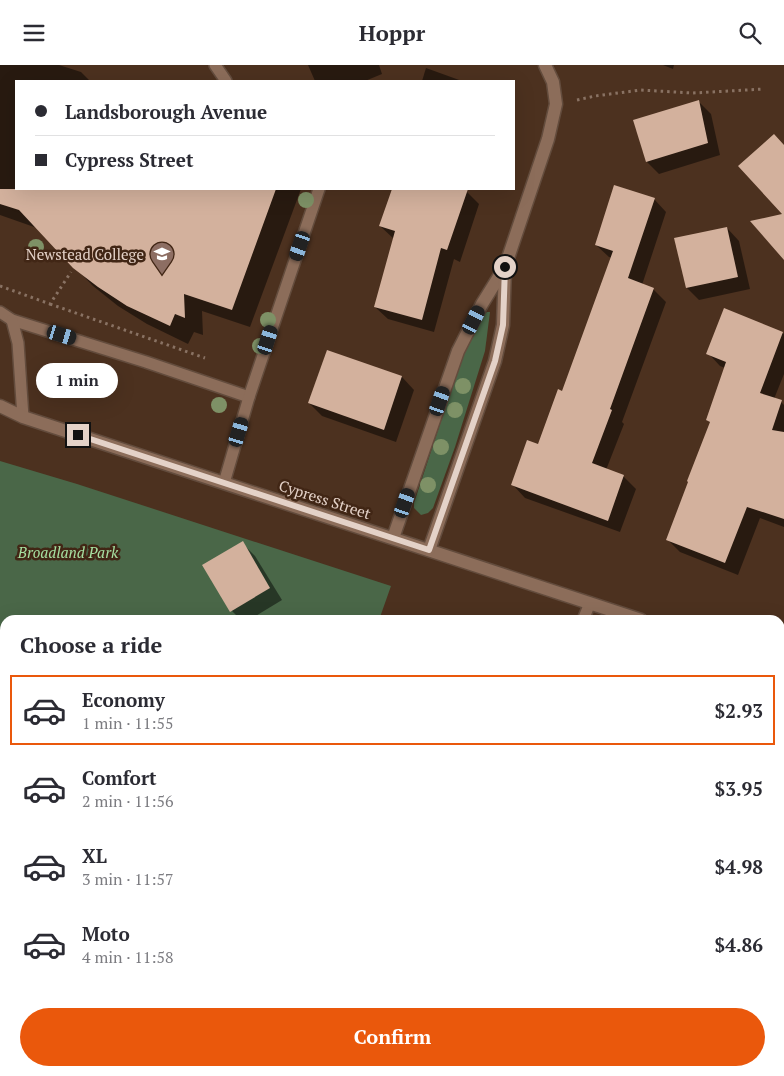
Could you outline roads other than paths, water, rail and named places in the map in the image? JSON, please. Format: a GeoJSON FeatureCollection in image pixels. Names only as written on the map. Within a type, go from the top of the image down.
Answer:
{"type":"FeatureCollection","features":[{"type":"Feature","properties":{"kind":"street"},"geometry":{"type":"LineString","coordinates":[[393,538],[458,351],[482,304],[505,267],[548,139],[556,104],[553,82],[545,65]]}},
{"type":"Feature","properties":{"kind":"street"},"geometry":{"type":"LineString","coordinates":[[429,550],[495,361],[503,325],[505,267]]}},
{"type":"Feature","properties":{"kind":"street","name":"Cypress Street"},"geometry":{"type":"LineString","coordinates":[[0,406],[23,417],[626,615]]}},
{"type":"Feature","properties":{"kind":"lane"},"geometry":{"type":"LineString","coordinates":[[215,65],[225,80]]}},
{"type":"Feature","properties":{"kind":"lane"},"geometry":{"type":"LineString","coordinates":[[224,483],[249,397],[319,190]]}},
{"type":"Feature","properties":{"kind":"lane"},"geometry":{"type":"LineString","coordinates":[[0,312],[12,319],[249,397]]}},
{"type":"Feature","properties":{"kind":"lane"},"geometry":{"type":"LineString","coordinates":[[12,319],[18,343],[23,417]]}},
{"type":"Feature","properties":{"kind":"lane"},"geometry":{"type":"LineString","coordinates":[[585,615],[590,603]]}},
{"type":"Feature","properties":{"kind":"place","name":"Newstead College"},"geometry":{"type":"Point","coordinates":[162,275]}},
{"type":"Feature","properties":{"kind":"park label","name":"Broadland Park"},"geometry":{"type":"Point","coordinates":[68,552]}}]}
